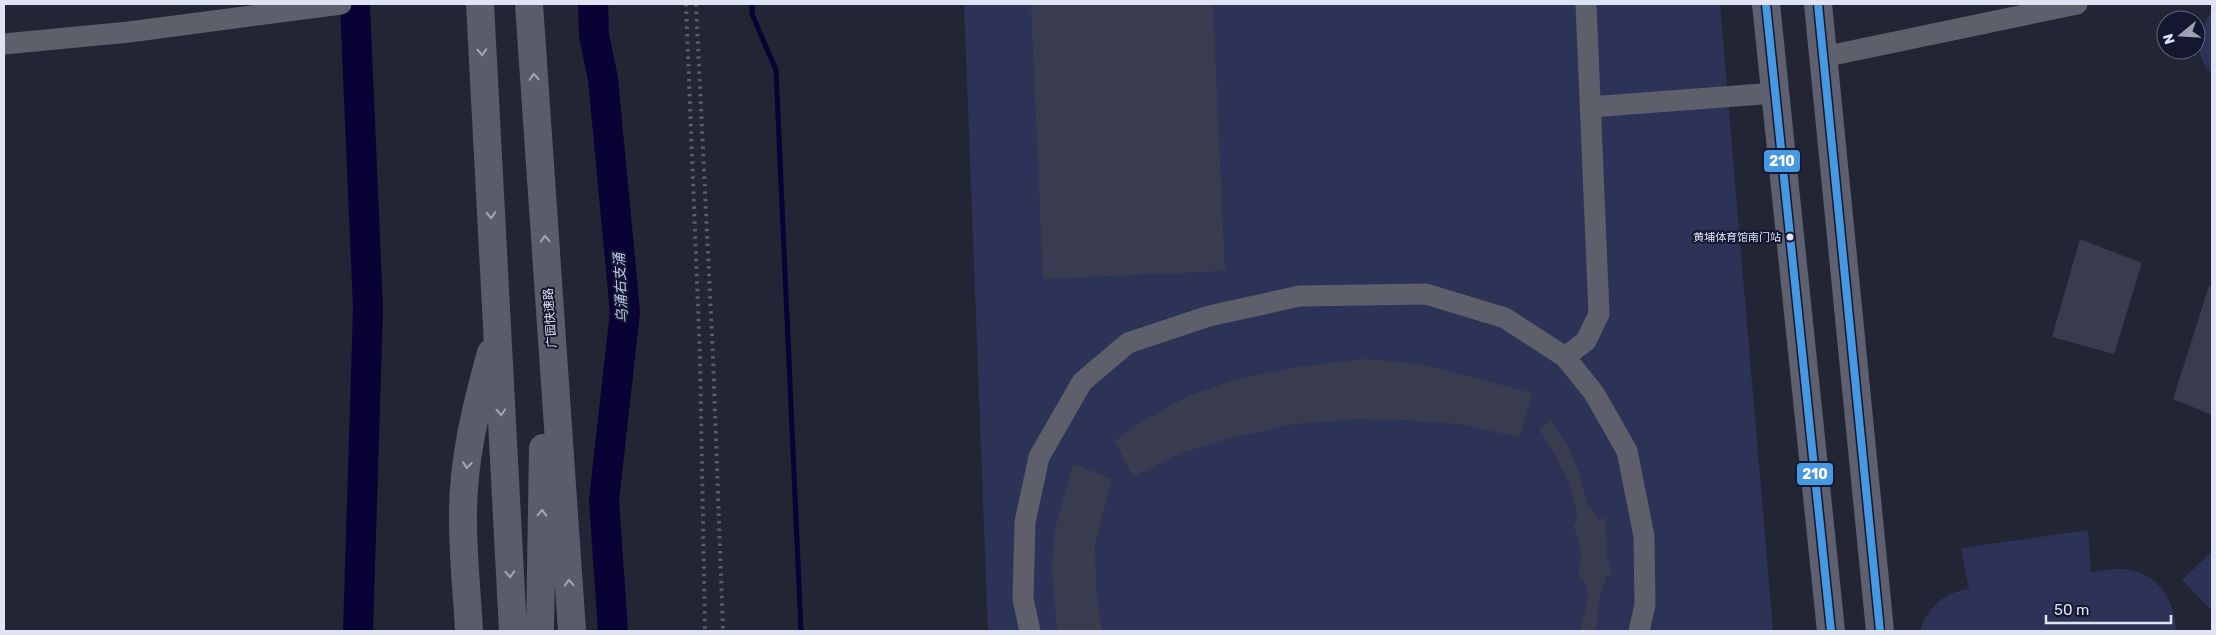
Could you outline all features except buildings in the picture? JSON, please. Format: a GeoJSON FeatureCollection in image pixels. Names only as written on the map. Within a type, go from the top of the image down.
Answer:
{"type":"FeatureCollection","features":[{"type":"Feature","properties":{"kind":"highway"},"geometry":{"type":"LineString","coordinates":[[480,4],[513,631]]}},
{"type":"Feature","properties":{"kind":"highway","name":"广园快速路"},"geometry":{"type":"LineString","coordinates":[[529,4],[572,631]]}},
{"type":"Feature","properties":{"kind":"highway"},"geometry":{"type":"LineString","coordinates":[[540,631],[548,288]]}},
{"type":"Feature","properties":{"kind":"highway"},"geometry":{"type":"LineString","coordinates":[[469,631],[462,519],[466,471],[474,413],[497,333]]}},
{"type":"Feature","properties":{"kind":"main road"},"geometry":{"type":"LineString","coordinates":[[1766,4],[1831,631]]}},
{"type":"Feature","properties":{"kind":"main road"},"geometry":{"type":"LineString","coordinates":[[1818,4],[1880,631]]}},
{"type":"Feature","properties":{"kind":"street"},"geometry":{"type":"LineString","coordinates":[[4,44],[129,32],[341,4]]}},
{"type":"Feature","properties":{"kind":"street"},"geometry":{"type":"LineString","coordinates":[[1565,357],[1586,341],[1599,314],[1586,4]]}},
{"type":"Feature","properties":{"kind":"street"},"geometry":{"type":"LineString","coordinates":[[1823,57],[2077,4]]}},
{"type":"Feature","properties":{"kind":"street"},"geometry":{"type":"LineString","coordinates":[[1590,107],[1775,93]]}},
{"type":"Feature","properties":{"kind":"street"},"geometry":{"type":"LineString","coordinates":[[1030,631],[1023,599],[1025,522],[1039,456],[1082,382],[1128,343],[1209,316],[1300,296],[1426,294],[1505,318],[1565,357],[1594,393],[1627,451],[1644,536],[1645,604],[1640,631]]}},
{"type":"Feature","properties":{"kind":"shaded area"},"geometry":{"type":"Polygon","coordinates":[[[964,4],[1720,4],[1773,631],[988,631],[964,4]]]}},
{"type":"Feature","properties":{"kind":"shaded area"},"geometry":{"type":"Polygon","coordinates":[[[2212,11],[2212,74],[2203,60],[2206,60],[2207,19],[2212,11]]]}},
{"type":"Feature","properties":{"kind":"shaded area"},"geometry":{"type":"Polygon","coordinates":[[[2088,530],[2091,572],[2123,569],[2135,571],[2154,581],[2168,598],[2175,620],[2176,631],[1920,631],[1927,615],[1938,602],[1952,594],[1969,589],[1961,548],[2088,530]]]}},
{"type":"Feature","properties":{"kind":"shaded area"},"geometry":{"type":"Polygon","coordinates":[[[2212,551],[2212,611],[2182,580],[2212,551]]]}},
{"type":"Feature","properties":{"kind":"waterway","name":"乌涌右支涌"},"geometry":{"type":"LineString","coordinates":[[355,4],[368,309],[358,631]]}},
{"type":"Feature","properties":{"kind":"waterway","name":"乌涌右支涌"},"geometry":{"type":"LineString","coordinates":[[593,4],[594,35],[603,79],[625,312],[604,500],[613,631]]}},
{"type":"Feature","properties":{"kind":"waterway"},"geometry":{"type":"LineString","coordinates":[[752,4],[752,14],[776,70],[801,631]]}},
{"type":"Feature","properties":{"kind":"railway"},"geometry":{"type":"LineString","coordinates":[[686,4],[700,357],[705,631]]}},
{"type":"Feature","properties":{"kind":"railway"},"geometry":{"type":"LineString","coordinates":[[696,4],[713,357],[723,631]]}},
{"type":"Feature","properties":{"kind":"transit line","name":"210"},"geometry":{"type":"LineString","coordinates":[[1766,4],[1831,631]]}},
{"type":"Feature","properties":{"kind":"transit line","name":"210"},"geometry":{"type":"LineString","coordinates":[[1818,4],[1880,631]]}},
{"type":"Feature","properties":{"kind":"place","name":"黄埔体育馆南门站"},"geometry":{"type":"Point","coordinates":[1790,237]}}]}
